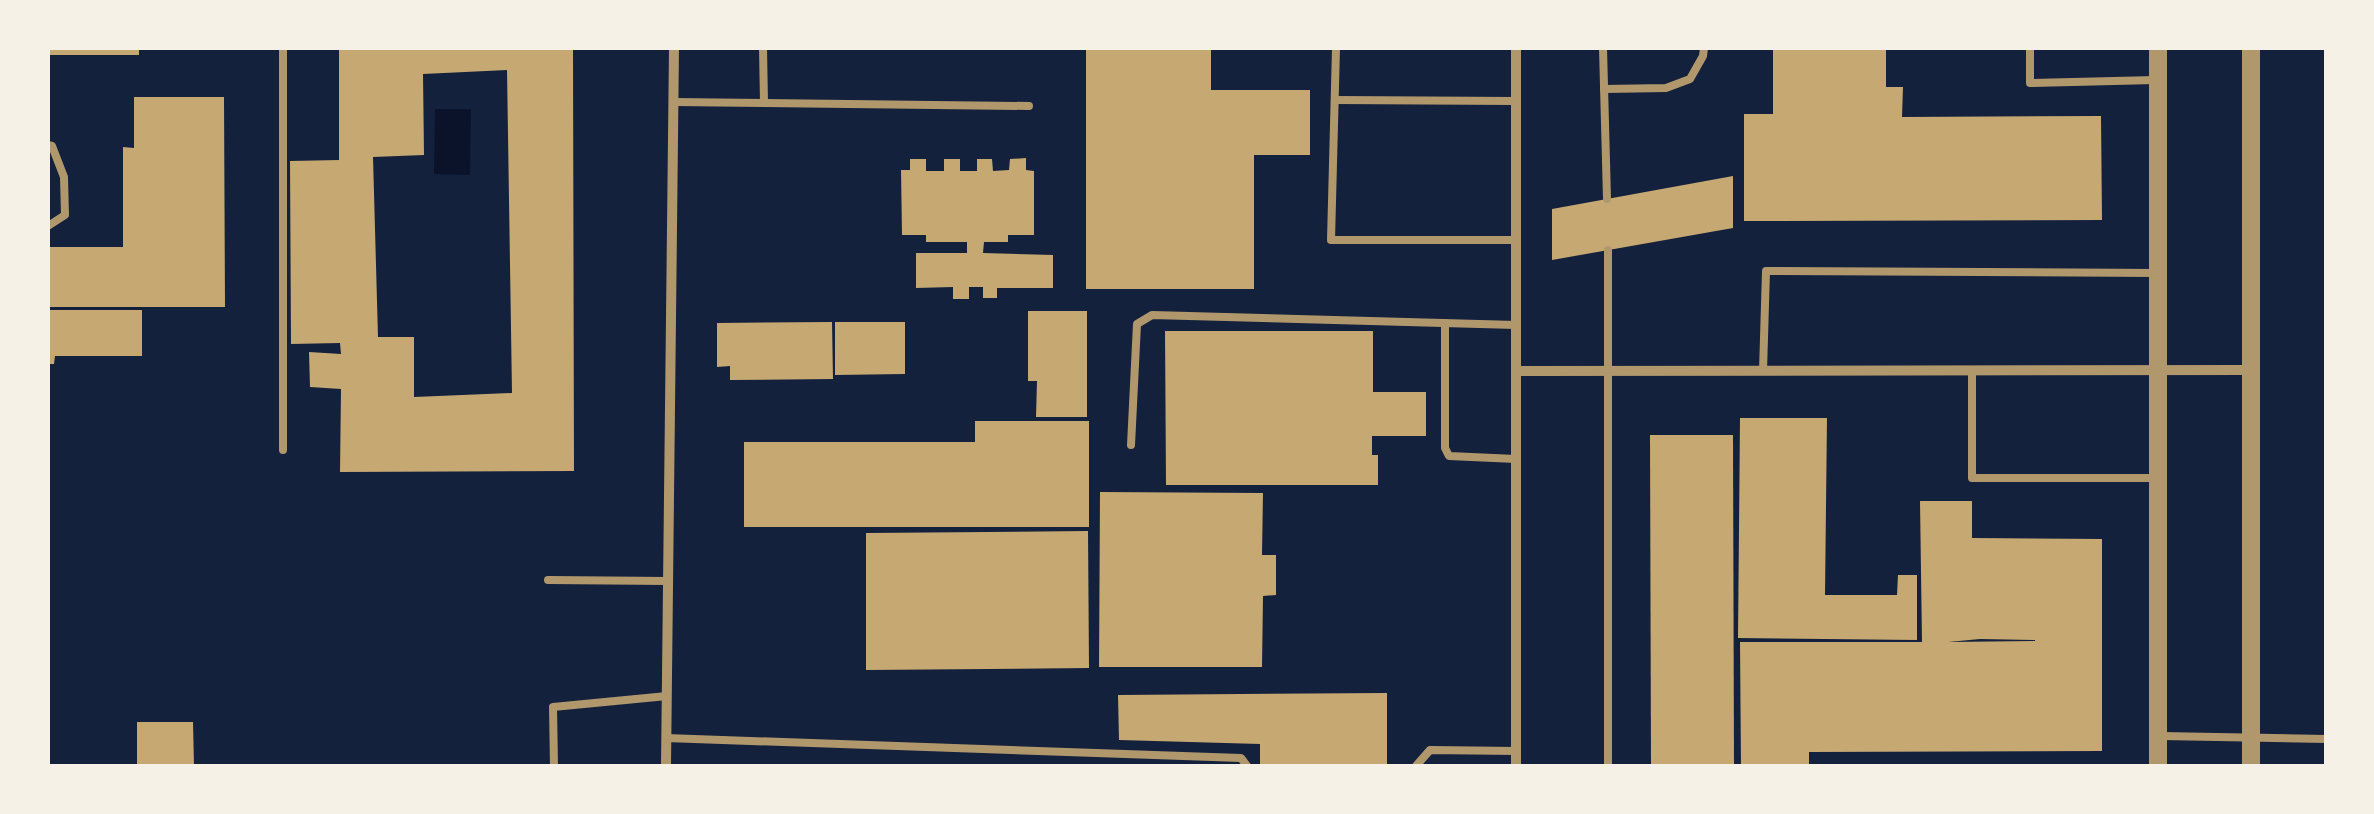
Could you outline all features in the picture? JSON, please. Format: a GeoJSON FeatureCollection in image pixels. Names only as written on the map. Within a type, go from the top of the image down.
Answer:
{"type":"FeatureCollection","features":[{"type":"Feature","properties":{"kind":"street"},"geometry":{"type":"LineString","coordinates":[[666,766],[674,48]]}},
{"type":"Feature","properties":{"kind":"street"},"geometry":{"type":"LineString","coordinates":[[1516,48],[1516,766]]}},
{"type":"Feature","properties":{"kind":"street"},"geometry":{"type":"LineString","coordinates":[[2158,48],[2158,766]]}},
{"type":"Feature","properties":{"kind":"street"},"geometry":{"type":"LineString","coordinates":[[2250,48],[2251,766]]}},
{"type":"Feature","properties":{"kind":"street"},"geometry":{"type":"LineString","coordinates":[[1516,371],[2250,370]]}},
{"type":"Feature","properties":{"kind":"lane"},"geometry":{"type":"LineString","coordinates":[[283,48],[283,450]]}},
{"type":"Feature","properties":{"kind":"lane"},"geometry":{"type":"LineString","coordinates":[[763,48],[764,103]]}},
{"type":"Feature","properties":{"kind":"lane"},"geometry":{"type":"LineString","coordinates":[[1336,48],[1331,240],[1516,240]]}},
{"type":"Feature","properties":{"kind":"lane"},"geometry":{"type":"LineString","coordinates":[[1603,48],[1606,199]]}},
{"type":"Feature","properties":{"kind":"lane"},"geometry":{"type":"LineString","coordinates":[[1604,89],[1666,88],[1690,80],[1704,56],[1704,48]]}},
{"type":"Feature","properties":{"kind":"lane"},"geometry":{"type":"LineString","coordinates":[[2030,48],[2030,83],[2158,80]]}},
{"type":"Feature","properties":{"kind":"lane"},"geometry":{"type":"LineString","coordinates":[[1334,100],[1516,101]]}},
{"type":"Feature","properties":{"kind":"lane"},"geometry":{"type":"LineString","coordinates":[[673,102],[1029,106]]}},
{"type":"Feature","properties":{"kind":"lane"},"geometry":{"type":"LineString","coordinates":[[48,144],[64,178],[65,215],[48,226]]}},
{"type":"Feature","properties":{"kind":"lane"},"geometry":{"type":"LineString","coordinates":[[1608,250],[1608,766]]}},
{"type":"Feature","properties":{"kind":"lane"},"geometry":{"type":"LineString","coordinates":[[1762,371],[1766,271],[2158,272]]}},
{"type":"Feature","properties":{"kind":"lane"},"geometry":{"type":"LineString","coordinates":[[1131,445],[1137,324],[1152,315],[1516,325]]}},
{"type":"Feature","properties":{"kind":"lane"},"geometry":{"type":"LineString","coordinates":[[1445,323],[1445,448],[1449,456],[1516,459]]}},
{"type":"Feature","properties":{"kind":"lane"},"geometry":{"type":"LineString","coordinates":[[1972,371],[1972,478],[2158,478]]}},
{"type":"Feature","properties":{"kind":"lane"},"geometry":{"type":"LineString","coordinates":[[548,580],[668,581]]}},
{"type":"Feature","properties":{"kind":"lane"},"geometry":{"type":"LineString","coordinates":[[554,766],[554,707],[666,696]]}},
{"type":"Feature","properties":{"kind":"lane"},"geometry":{"type":"LineString","coordinates":[[2158,736],[2326,739]]}},
{"type":"Feature","properties":{"kind":"lane"},"geometry":{"type":"LineString","coordinates":[[666,738],[1240,758],[1246,766]]}},
{"type":"Feature","properties":{"kind":"lane"},"geometry":{"type":"LineString","coordinates":[[1416,766],[1430,750],[1516,750]]}},
{"type":"Feature","properties":{"kind":"water"},"geometry":{"type":"Polygon","coordinates":[[[435,109],[471,109],[470,175],[434,174],[435,109]]]}},
{"type":"Feature","properties":{"kind":"building"},"geometry":{"type":"Polygon","coordinates":[[[48,48],[139,48],[139,55],[48,55],[48,48]]]}},
{"type":"Feature","properties":{"kind":"building"},"geometry":{"type":"Polygon","coordinates":[[[339,48],[573,48],[574,471],[340,472],[341,389],[310,387],[309,352],[341,354],[340,343],[291,344],[290,161],[339,160],[339,48]],[[507,70],[423,74],[424,155],[373,157],[378,337],[414,337],[414,397],[512,393],[507,70]]]}},
{"type":"Feature","properties":{"kind":"building"},"geometry":{"type":"Polygon","coordinates":[[[1086,48],[1211,48],[1211,90],[1310,90],[1310,155],[1254,155],[1254,289],[1086,289],[1086,48]]]}},
{"type":"Feature","properties":{"kind":"building"},"geometry":{"type":"Polygon","coordinates":[[[1773,48],[1886,48],[1886,87],[1903,87],[1902,117],[2101,116],[2102,220],[1744,221],[1744,114],[1773,114],[1773,48]]]}},
{"type":"Feature","properties":{"kind":"building"},"geometry":{"type":"Polygon","coordinates":[[[134,97],[224,97],[225,307],[48,307],[48,247],[123,247],[123,147],[134,148],[134,97]]]}},
{"type":"Feature","properties":{"kind":"building"},"geometry":{"type":"Polygon","coordinates":[[[1026,158],[1026,170],[1034,171],[1034,235],[1008,235],[1008,242],[984,242],[983,253],[1053,255],[1053,288],[997,288],[997,298],[983,298],[983,287],[969,287],[969,299],[953,299],[953,287],[916,288],[916,253],[967,253],[967,242],[926,242],[926,235],[902,235],[901,170],[910,170],[910,159],[926,159],[926,171],[944,171],[944,159],[960,159],[960,171],[977,171],[977,159],[992,159],[993,171],[1009,170],[1010,159],[1026,158]]]}},
{"type":"Feature","properties":{"kind":"building"},"geometry":{"type":"Polygon","coordinates":[[[1733,176],[1733,228],[1552,260],[1552,209],[1733,176]]]}},
{"type":"Feature","properties":{"kind":"building"},"geometry":{"type":"Polygon","coordinates":[[[48,310],[142,310],[142,356],[55,356],[54,364],[48,364],[48,310]]]}},
{"type":"Feature","properties":{"kind":"building"},"geometry":{"type":"Polygon","coordinates":[[[1028,311],[1087,311],[1087,417],[1036,417],[1037,381],[1028,381],[1028,311]]]}},
{"type":"Feature","properties":{"kind":"building"},"geometry":{"type":"Polygon","coordinates":[[[832,322],[833,379],[730,380],[730,366],[717,367],[717,323],[832,322]]]}},
{"type":"Feature","properties":{"kind":"building"},"geometry":{"type":"Polygon","coordinates":[[[835,322],[905,322],[905,374],[835,375],[835,322]]]}},
{"type":"Feature","properties":{"kind":"building"},"geometry":{"type":"Polygon","coordinates":[[[1165,331],[1373,331],[1373,392],[1426,392],[1426,436],[1372,436],[1372,455],[1378,455],[1378,485],[1166,485],[1165,331]]]}},
{"type":"Feature","properties":{"kind":"building"},"geometry":{"type":"Polygon","coordinates":[[[1740,418],[1827,418],[1825,595],[1897,595],[1898,575],[1917,575],[1917,640],[1738,638],[1740,418]]]}},
{"type":"Feature","properties":{"kind":"building"},"geometry":{"type":"Polygon","coordinates":[[[975,421],[1089,421],[1089,527],[744,527],[744,442],[975,442],[975,421]]]}},
{"type":"Feature","properties":{"kind":"building"},"geometry":{"type":"Polygon","coordinates":[[[1650,435],[1733,435],[1734,766],[1651,766],[1650,435]]]}},
{"type":"Feature","properties":{"kind":"building"},"geometry":{"type":"Polygon","coordinates":[[[1100,492],[1263,493],[1262,555],[1276,555],[1276,595],[1263,596],[1262,667],[1099,667],[1100,492]]]}},
{"type":"Feature","properties":{"kind":"building"},"geometry":{"type":"Polygon","coordinates":[[[1920,501],[1972,501],[1972,538],[2102,539],[2102,751],[1809,752],[1809,766],[1741,766],[1740,642],[1922,642],[1920,501]],[[1980,639],[1948,642],[2035,641],[1980,639]]]}},
{"type":"Feature","properties":{"kind":"building"},"geometry":{"type":"Polygon","coordinates":[[[1088,531],[1089,668],[866,670],[866,533],[1088,531]]]}},
{"type":"Feature","properties":{"kind":"building"},"geometry":{"type":"Polygon","coordinates":[[[1387,693],[1387,766],[1260,766],[1260,744],[1119,740],[1118,695],[1387,693]]]}},
{"type":"Feature","properties":{"kind":"building"},"geometry":{"type":"Polygon","coordinates":[[[137,722],[193,722],[194,766],[137,766],[137,722]]]}}]}
